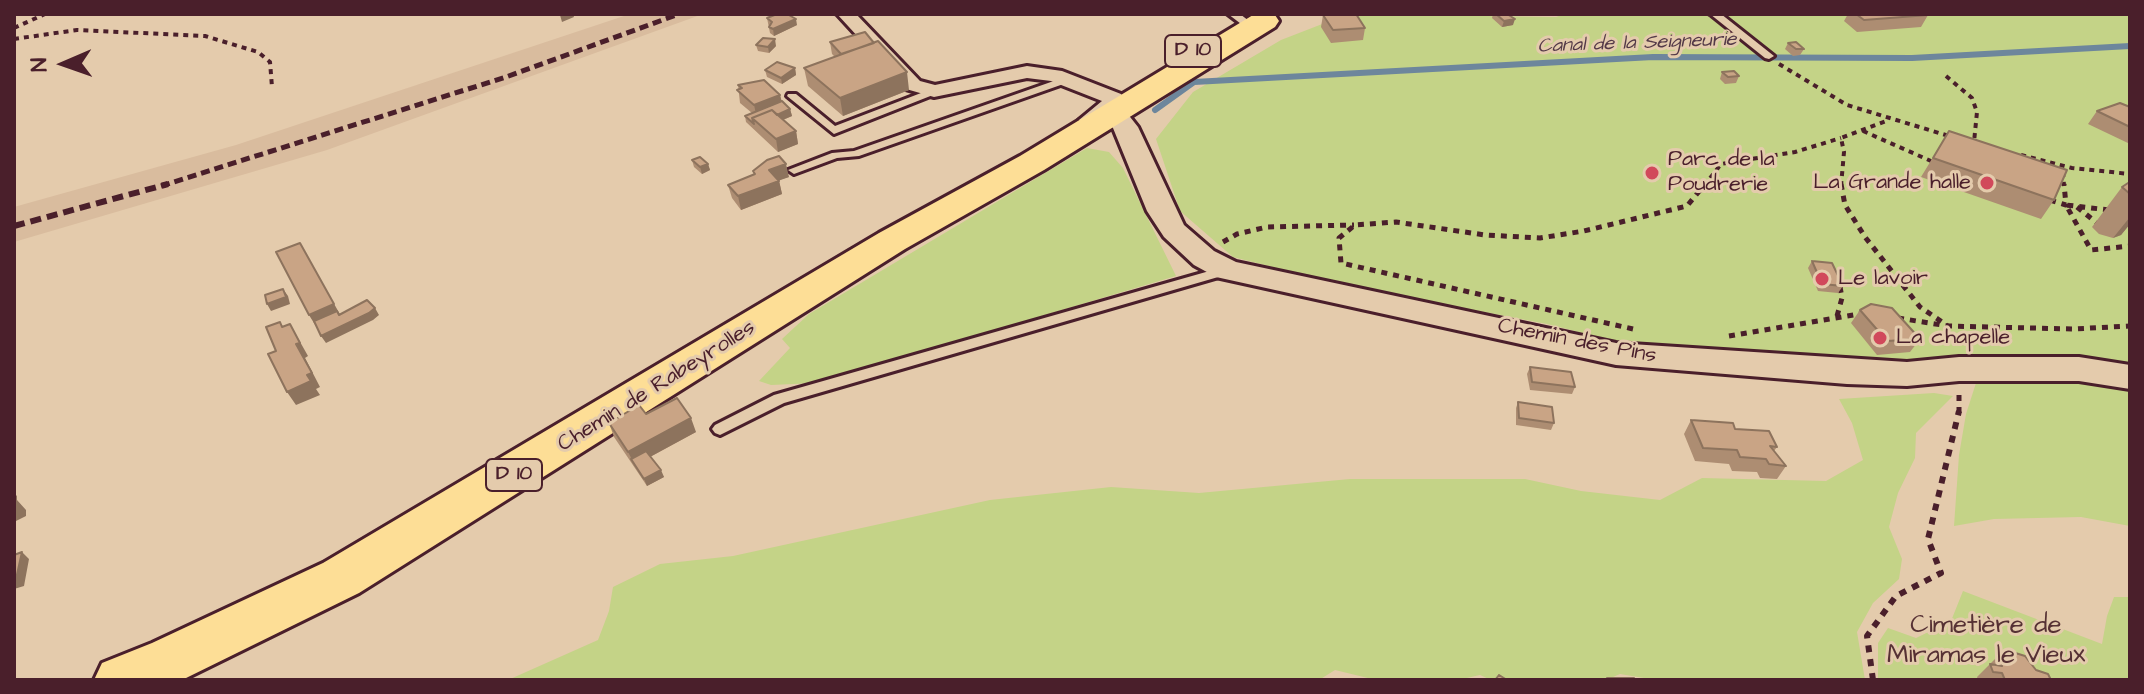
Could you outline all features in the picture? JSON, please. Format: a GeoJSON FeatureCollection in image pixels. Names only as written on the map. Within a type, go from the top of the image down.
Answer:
{"type":"FeatureCollection","features":[{"type":"Feature","properties":{"kind":"main road","name":"Chemin de Rabeyrolles"},"geometry":{"type":"LineString","coordinates":[[892,241],[949,200],[1117,108],[1199,48],[1256,21]]}},
{"type":"Feature","properties":{"kind":"main road","name":"Chemin de Rabeyrolles"},"geometry":{"type":"LineString","coordinates":[[121,680],[171,660],[341,578],[892,241],[1032,163],[1256,21]]}},
{"type":"Feature","properties":{"kind":"street"},"geometry":{"type":"LineString","coordinates":[[846,14],[913,85],[934,91],[1027,72],[1068,79],[1102,96],[1117,108]]}},
{"type":"Feature","properties":{"kind":"street","name":"Chemin des Pins"},"geometry":{"type":"LineString","coordinates":[[1117,108],[1161,211],[1174,231],[1199,255],[1227,270],[1616,354],[1847,372],[1907,374],[1959,369],[2070,369],[2130,377]]}},
{"type":"Feature","properties":{"kind":"lane"},"geometry":{"type":"LineString","coordinates":[[1715,14],[1772,58]]}},
{"type":"Feature","properties":{"kind":"lane"},"geometry":{"type":"LineString","coordinates":[[794,170],[836,155],[855,154],[1068,79]]}},
{"type":"Feature","properties":{"kind":"lane"},"geometry":{"type":"LineString","coordinates":[[792,96],[834,131],[934,91]]}},
{"type":"Feature","properties":{"kind":"lane"},"geometry":{"type":"LineString","coordinates":[[720,429],[779,399],[1227,270]]}},
{"type":"Feature","properties":{"kind":"path"},"geometry":{"type":"LineString","coordinates":[[14,28],[45,14]]}},
{"type":"Feature","properties":{"kind":"path"},"geometry":{"type":"LineString","coordinates":[[14,39],[77,30],[205,36],[258,52],[270,62],[272,87]]}},
{"type":"Feature","properties":{"kind":"path"},"geometry":{"type":"LineString","coordinates":[[1772,58],[1847,105],[1889,120],[1989,146]]}},
{"type":"Feature","properties":{"kind":"path"},"geometry":{"type":"LineString","coordinates":[[1946,76],[1972,98],[1977,112],[1974,142]]}},
{"type":"Feature","properties":{"kind":"path"},"geometry":{"type":"LineString","coordinates":[[1199,255],[1237,234],[1267,227],[1396,222],[1485,235],[1540,238],[1584,231],[1687,206],[1721,164],[1795,152],[1889,120]]}},
{"type":"Feature","properties":{"kind":"path"},"geometry":{"type":"LineString","coordinates":[[1862,130],[1931,161]]}},
{"type":"Feature","properties":{"kind":"path"},"geometry":{"type":"LineString","coordinates":[[1841,138],[1844,152],[1840,180],[1845,205],[1865,237],[1920,307],[1948,326]]}},
{"type":"Feature","properties":{"kind":"path"},"geometry":{"type":"LineString","coordinates":[[2018,154],[2063,166],[2130,174]]}},
{"type":"Feature","properties":{"kind":"path"},"geometry":{"type":"LineString","coordinates":[[2063,166],[2066,205],[2091,250],[2130,246]]}},
{"type":"Feature","properties":{"kind":"path"},"geometry":{"type":"LineString","coordinates":[[2049,200],[2116,211]]}},
{"type":"Feature","properties":{"kind":"path"},"geometry":{"type":"LineString","coordinates":[[2076,206],[2097,223]]}},
{"type":"Feature","properties":{"kind":"path"},"geometry":{"type":"LineString","coordinates":[[1355,225],[1339,238],[1341,263],[1640,331]]}},
{"type":"Feature","properties":{"kind":"path"},"geometry":{"type":"LineString","coordinates":[[1837,317],[1842,298],[1838,275]]}},
{"type":"Feature","properties":{"kind":"path"},"geometry":{"type":"LineString","coordinates":[[1724,336],[1867,313]]}},
{"type":"Feature","properties":{"kind":"path"},"geometry":{"type":"LineString","coordinates":[[1893,317],[1948,326],[2073,329],[2130,326]]}},
{"type":"Feature","properties":{"kind":"path"},"geometry":{"type":"LineString","coordinates":[[1873,680],[1867,636],[1896,596],[1941,573],[1928,539],[1959,413]]}},
{"type":"Feature","properties":{"kind":"shaded area"},"geometry":{"type":"Polygon","coordinates":[[[630,14],[703,14],[327,150],[14,242],[14,207],[236,145],[630,14]]]}},
{"type":"Feature","properties":{"kind":"green space","name":"Parc de la Poudrerie"},"geometry":{"type":"Polygon","coordinates":[[[1348,14],[1556,17],[1565,14],[2130,14],[2130,371],[1885,367],[1678,357],[1547,324],[1347,286],[1233,257],[1180,211],[1156,139],[1193,92],[1281,40],[1348,14]]]}},
{"type":"Feature","properties":{"kind":"green space"},"geometry":{"type":"Polygon","coordinates":[[[1087,148],[1109,152],[1123,168],[1176,276],[817,383],[771,385],[759,381],[790,348],[782,339],[809,314],[1087,148]]]}},
{"type":"Feature","properties":{"kind":"green space"},"geometry":{"type":"Polygon","coordinates":[[[1976,383],[2097,384],[2130,389],[2130,526],[2081,517],[1994,519],[1954,526],[1959,455],[1966,414],[1976,383]]]}},
{"type":"Feature","properties":{"kind":"green space"},"geometry":{"type":"Polygon","coordinates":[[[1934,393],[1953,396],[1916,433],[1915,458],[1898,493],[1889,527],[1902,559],[1899,579],[1873,603],[1857,632],[1865,680],[1656,680],[1620,674],[1606,680],[1491,680],[1480,675],[1458,680],[1376,680],[1335,670],[1319,680],[508,680],[598,640],[609,611],[613,587],[660,564],[733,556],[990,500],[1111,487],[1199,493],[1350,479],[1525,479],[1581,491],[1660,500],[1702,478],[1826,481],[1863,460],[1852,423],[1839,399],[1934,393]]]}},
{"type":"Feature","properties":{"kind":"green space","name":"Cimetière de Miramas le Vieux"},"geometry":{"type":"Polygon","coordinates":[[[1963,591],[2102,644],[2114,597],[2130,597],[2130,680],[1878,680],[1878,643],[1888,628],[1916,638],[1951,621],[1963,591]]]}},
{"type":"Feature","properties":{"kind":"building"},"geometry":{"type":"Polygon","coordinates":[[[787,14],[796,19],[773,29],[769,27],[772,22],[767,18],[787,14]]]}},
{"type":"Feature","properties":{"kind":"building"},"geometry":{"type":"Polygon","coordinates":[[[1356,14],[1365,28],[1333,30],[1323,15],[1356,14]]]}},
{"type":"Feature","properties":{"kind":"building"},"geometry":{"type":"Polygon","coordinates":[[[1496,14],[1507,14],[1515,19],[1504,21],[1496,14]]]}},
{"type":"Feature","properties":{"kind":"building"},"geometry":{"type":"Polygon","coordinates":[[[1856,14],[1927,14],[1928,15],[1864,20],[1856,14]]]}},
{"type":"Feature","properties":{"kind":"building"},"geometry":{"type":"Polygon","coordinates":[[[865,32],[874,43],[841,54],[830,42],[865,32]]]}},
{"type":"Feature","properties":{"kind":"building"},"geometry":{"type":"Polygon","coordinates":[[[763,38],[775,39],[768,47],[756,45],[763,38]]]}},
{"type":"Feature","properties":{"kind":"building"},"geometry":{"type":"Polygon","coordinates":[[[878,41],[907,72],[840,98],[804,68],[878,41]]]}},
{"type":"Feature","properties":{"kind":"building"},"geometry":{"type":"Polygon","coordinates":[[[1796,42],[1804,49],[1796,49],[1788,43],[1796,42]]]}},
{"type":"Feature","properties":{"kind":"building"},"geometry":{"type":"Polygon","coordinates":[[[777,62],[795,68],[781,78],[765,70],[777,62]]]}},
{"type":"Feature","properties":{"kind":"building"},"geometry":{"type":"Polygon","coordinates":[[[1734,71],[1739,76],[1728,77],[1722,72],[1734,71]]]}},
{"type":"Feature","properties":{"kind":"building"},"geometry":{"type":"Polygon","coordinates":[[[764,80],[780,95],[754,105],[737,90],[742,88],[738,85],[764,80]]]}},
{"type":"Feature","properties":{"kind":"building"},"geometry":{"type":"Polygon","coordinates":[[[782,101],[790,109],[777,115],[772,110],[752,118],[754,124],[745,116],[782,101]]]}},
{"type":"Feature","properties":{"kind":"building"},"geometry":{"type":"Polygon","coordinates":[[[2120,103],[2130,107],[2130,127],[2097,111],[2120,103]]]}},
{"type":"Feature","properties":{"kind":"building"},"geometry":{"type":"Polygon","coordinates":[[[772,110],[796,131],[776,139],[752,118],[772,110]]]}},
{"type":"Feature","properties":{"kind":"building"},"geometry":{"type":"Polygon","coordinates":[[[1949,131],[2067,170],[2054,200],[1933,158],[1949,131]]]}},
{"type":"Feature","properties":{"kind":"building"},"geometry":{"type":"Polygon","coordinates":[[[779,156],[786,164],[769,170],[779,181],[738,196],[728,185],[755,174],[753,171],[767,160],[779,156]]]}},
{"type":"Feature","properties":{"kind":"building"},"geometry":{"type":"Polygon","coordinates":[[[700,157],[708,164],[700,167],[692,160],[700,157]]]}},
{"type":"Feature","properties":{"kind":"building"},"geometry":{"type":"Polygon","coordinates":[[[2130,184],[2130,194],[2122,187],[2130,184]]]}},
{"type":"Feature","properties":{"kind":"building"},"geometry":{"type":"Polygon","coordinates":[[[300,243],[334,304],[309,315],[276,252],[300,243]]]}},
{"type":"Feature","properties":{"kind":"building"},"geometry":{"type":"Polygon","coordinates":[[[1812,261],[1832,263],[1843,286],[1822,284],[1812,261]]]}},
{"type":"Feature","properties":{"kind":"building"},"geometry":{"type":"Polygon","coordinates":[[[283,289],[286,297],[267,304],[265,295],[283,289]]]}},
{"type":"Feature","properties":{"kind":"building"},"geometry":{"type":"Polygon","coordinates":[[[367,300],[375,308],[369,313],[321,336],[314,321],[337,311],[339,315],[367,300]]]}},
{"type":"Feature","properties":{"kind":"building"},"geometry":{"type":"Polygon","coordinates":[[[1871,304],[1892,308],[1920,339],[1887,341],[1860,310],[1871,304]]]}},
{"type":"Feature","properties":{"kind":"building"},"geometry":{"type":"Polygon","coordinates":[[[280,322],[282,327],[290,324],[300,343],[296,344],[312,373],[307,375],[311,381],[287,392],[268,354],[276,351],[266,327],[280,322]]]}},
{"type":"Feature","properties":{"kind":"building"},"geometry":{"type":"Polygon","coordinates":[[[1530,367],[1571,372],[1575,387],[1532,382],[1530,367]]]}},
{"type":"Feature","properties":{"kind":"building"},"geometry":{"type":"Polygon","coordinates":[[[677,398],[691,418],[628,452],[609,423],[639,405],[646,414],[677,398]]]}},
{"type":"Feature","properties":{"kind":"building"},"geometry":{"type":"Polygon","coordinates":[[[1518,402],[1552,407],[1554,423],[1519,418],[1518,402]]]}},
{"type":"Feature","properties":{"kind":"building"},"geometry":{"type":"Polygon","coordinates":[[[1691,420],[1733,423],[1735,429],[1769,431],[1777,447],[1770,446],[1786,466],[1769,464],[1766,459],[1740,457],[1737,450],[1703,448],[1691,420]]]}},
{"type":"Feature","properties":{"kind":"building"},"geometry":{"type":"Polygon","coordinates":[[[646,451],[661,470],[644,479],[631,459],[646,451]]]}},
{"type":"Feature","properties":{"kind":"building"},"geometry":{"type":"Polygon","coordinates":[[[22,552],[16,579],[14,580],[14,555],[22,552]]]}},
{"type":"Feature","properties":{"kind":"building"},"geometry":{"type":"Polygon","coordinates":[[[2009,651],[2025,656],[2036,670],[2048,674],[2051,680],[2005,680],[2002,673],[1993,672],[1990,664],[2002,666],[2000,654],[2009,651]]]}},
{"type":"Feature","properties":{"kind":"building"},"geometry":{"type":"Polygon","coordinates":[[[1634,678],[1634,680],[1607,680],[1634,678]]]}},
{"type":"Feature","properties":{"kind":"waterway","name":"Canal de la Seigneurie"},"geometry":{"type":"LineString","coordinates":[[1155,110],[1194,82],[1653,57],[1912,58],[2130,46]]}},
{"type":"Feature","properties":{"kind":"railway"},"geometry":{"type":"LineString","coordinates":[[163,185],[506,77],[679,14]]}},
{"type":"Feature","properties":{"kind":"railway"},"geometry":{"type":"LineString","coordinates":[[163,185],[168,184]]}},
{"type":"Feature","properties":{"kind":"railway"},"geometry":{"type":"LineString","coordinates":[[14,226],[163,185]]}},
{"type":"Feature","properties":{"kind":"place","name":"Parc de la Poudrerie"},"geometry":{"type":"Point","coordinates":[1652,173]}},
{"type":"Feature","properties":{"kind":"place","name":"La Grande halle"},"geometry":{"type":"Point","coordinates":[1987,183]}},
{"type":"Feature","properties":{"kind":"place","name":"Le lavoir"},"geometry":{"type":"Point","coordinates":[1822,279]}},
{"type":"Feature","properties":{"kind":"place","name":"La chapelle"},"geometry":{"type":"Point","coordinates":[1880,338]}}]}
